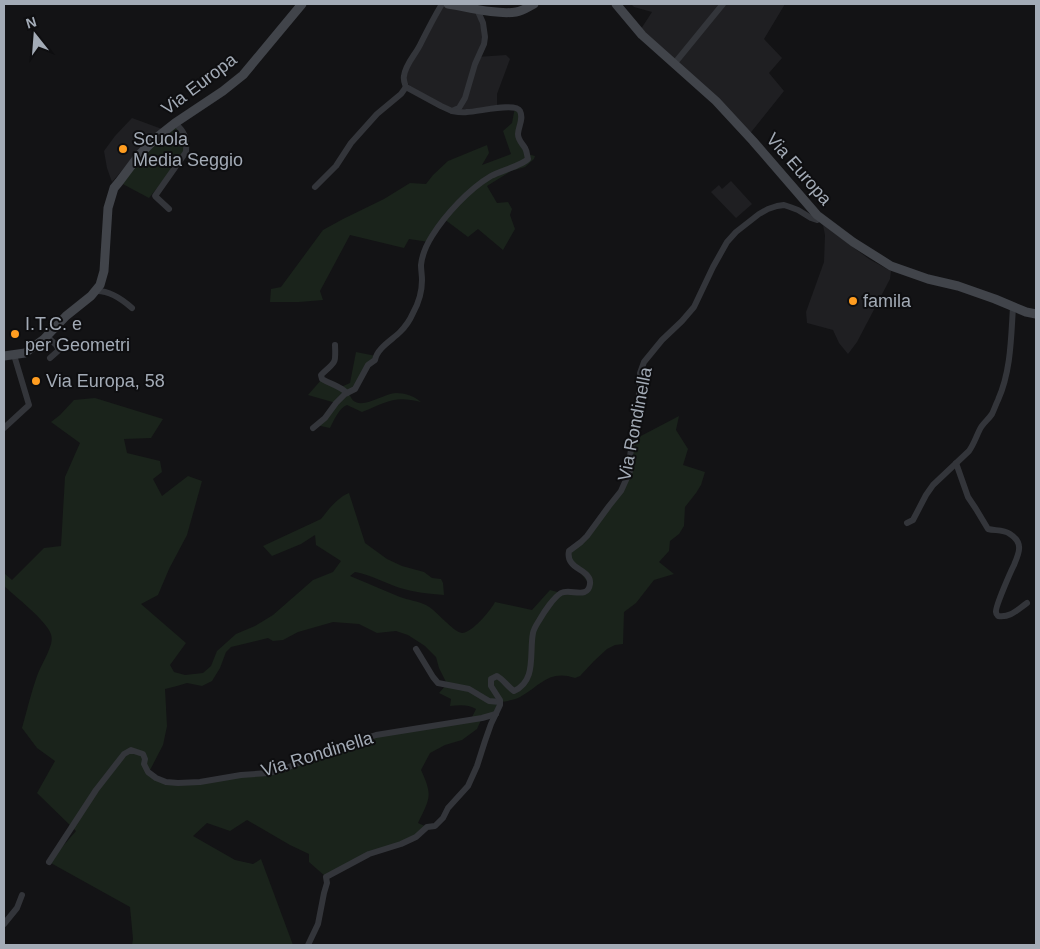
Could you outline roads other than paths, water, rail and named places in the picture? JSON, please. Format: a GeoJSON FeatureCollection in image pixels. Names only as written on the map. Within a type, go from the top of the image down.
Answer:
{"type":"FeatureCollection","features":[{"type":"Feature","properties":{"kind":"main road","name":"Via Europa"},"geometry":{"type":"LineString","coordinates":[[4,356],[25,353],[47,336],[66,316],[91,296],[100,285],[104,271],[108,208],[114,188],[140,154],[156,138],[243,76],[302,4]]}},
{"type":"Feature","properties":{"kind":"main road"},"geometry":{"type":"LineString","coordinates":[[448,4],[509,12],[517,12],[534,4]]}},
{"type":"Feature","properties":{"kind":"main road","name":"Via Europa"},"geometry":{"type":"LineString","coordinates":[[616,4],[642,35],[716,101],[817,216],[891,266],[928,279],[958,286],[1036,314]]}},
{"type":"Feature","properties":{"kind":"street"},"geometry":{"type":"LineString","coordinates":[[315,187],[336,166],[351,143],[377,114],[406,88],[404,76],[406,69],[442,4]]}},
{"type":"Feature","properties":{"kind":"street"},"geometry":{"type":"LineString","coordinates":[[674,64],[724,4]]}},
{"type":"Feature","properties":{"kind":"street"},"geometry":{"type":"LineString","coordinates":[[452,111],[459,108],[465,98],[484,44],[484,30],[477,9]]}},
{"type":"Feature","properties":{"kind":"street"},"geometry":{"type":"LineString","coordinates":[[312,428],[325,418],[336,403],[347,393],[355,389],[368,365],[375,360],[380,350],[402,330],[414,312],[421,288],[422,258],[431,237],[441,222],[455,206],[491,176],[526,162],[528,159],[525,148],[518,136],[521,119],[519,109],[505,107],[465,112],[452,111],[406,88]]}},
{"type":"Feature","properties":{"kind":"street"},"geometry":{"type":"LineString","coordinates":[[169,209],[155,196],[186,152],[185,136],[175,123]]}},
{"type":"Feature","properties":{"kind":"street","name":"Via Rondinella"},"geometry":{"type":"LineString","coordinates":[[500,702],[491,686],[491,679],[498,676],[514,691],[520,688],[529,675],[534,631],[543,613],[561,593],[567,591],[582,593],[588,590],[590,585],[589,576],[571,562],[568,556],[569,551],[587,536],[626,482],[630,471],[635,416],[640,389],[640,373],[644,362],[694,307],[721,251],[736,232],[759,214],[777,206],[790,207],[817,220],[820,218]]}},
{"type":"Feature","properties":{"kind":"street"},"geometry":{"type":"LineString","coordinates":[[96,290],[104,290],[132,308]]}},
{"type":"Feature","properties":{"kind":"street"},"geometry":{"type":"LineString","coordinates":[[907,523],[914,520],[933,486],[969,451],[980,428],[991,415],[1005,381],[1013,307]]}},
{"type":"Feature","properties":{"kind":"street"},"geometry":{"type":"LineString","coordinates":[[47,336],[59,350],[50,358]]}},
{"type":"Feature","properties":{"kind":"street"},"geometry":{"type":"LineString","coordinates":[[334,345],[335,359],[333,365],[321,375],[322,379],[341,387],[347,393]]}},
{"type":"Feature","properties":{"kind":"street"},"geometry":{"type":"LineString","coordinates":[[4,428],[29,405],[14,354]]}},
{"type":"Feature","properties":{"kind":"street"},"geometry":{"type":"LineString","coordinates":[[956,463],[968,497],[988,529],[1001,530],[1010,534],[1017,540],[1020,547],[1019,555],[996,612],[998,616],[1002,617],[1010,615],[1026,603]]}},
{"type":"Feature","properties":{"kind":"street"},"geometry":{"type":"LineString","coordinates":[[308,945],[318,924],[327,883],[326,877],[369,854],[401,844],[416,836],[427,827],[436,826],[448,808],[468,786],[500,705],[500,702],[490,701],[469,689],[438,683],[416,649]]}},
{"type":"Feature","properties":{"kind":"street","name":"Via Rondinella"},"geometry":{"type":"LineString","coordinates":[[49,862],[96,790],[124,754],[131,750],[143,754],[144,764],[148,772],[156,778],[166,782],[200,782],[284,769],[325,752],[376,735],[482,718],[496,714]]}},
{"type":"Feature","properties":{"kind":"street"},"geometry":{"type":"LineString","coordinates":[[4,924],[17,908],[22,895]]}},
{"type":"Feature","properties":{"kind":"place","name":"Scuola Media Seggio"},"geometry":{"type":"Point","coordinates":[123,149]}},
{"type":"Feature","properties":{"kind":"place","name":"famila"},"geometry":{"type":"Point","coordinates":[853,301]}},
{"type":"Feature","properties":{"kind":"place","name":"I.T.C. e per Geometri"},"geometry":{"type":"Point","coordinates":[15,334]}},
{"type":"Feature","properties":{"kind":"place","name":"Via Europa, 58"},"geometry":{"type":"Point","coordinates":[36,381]}}]}
